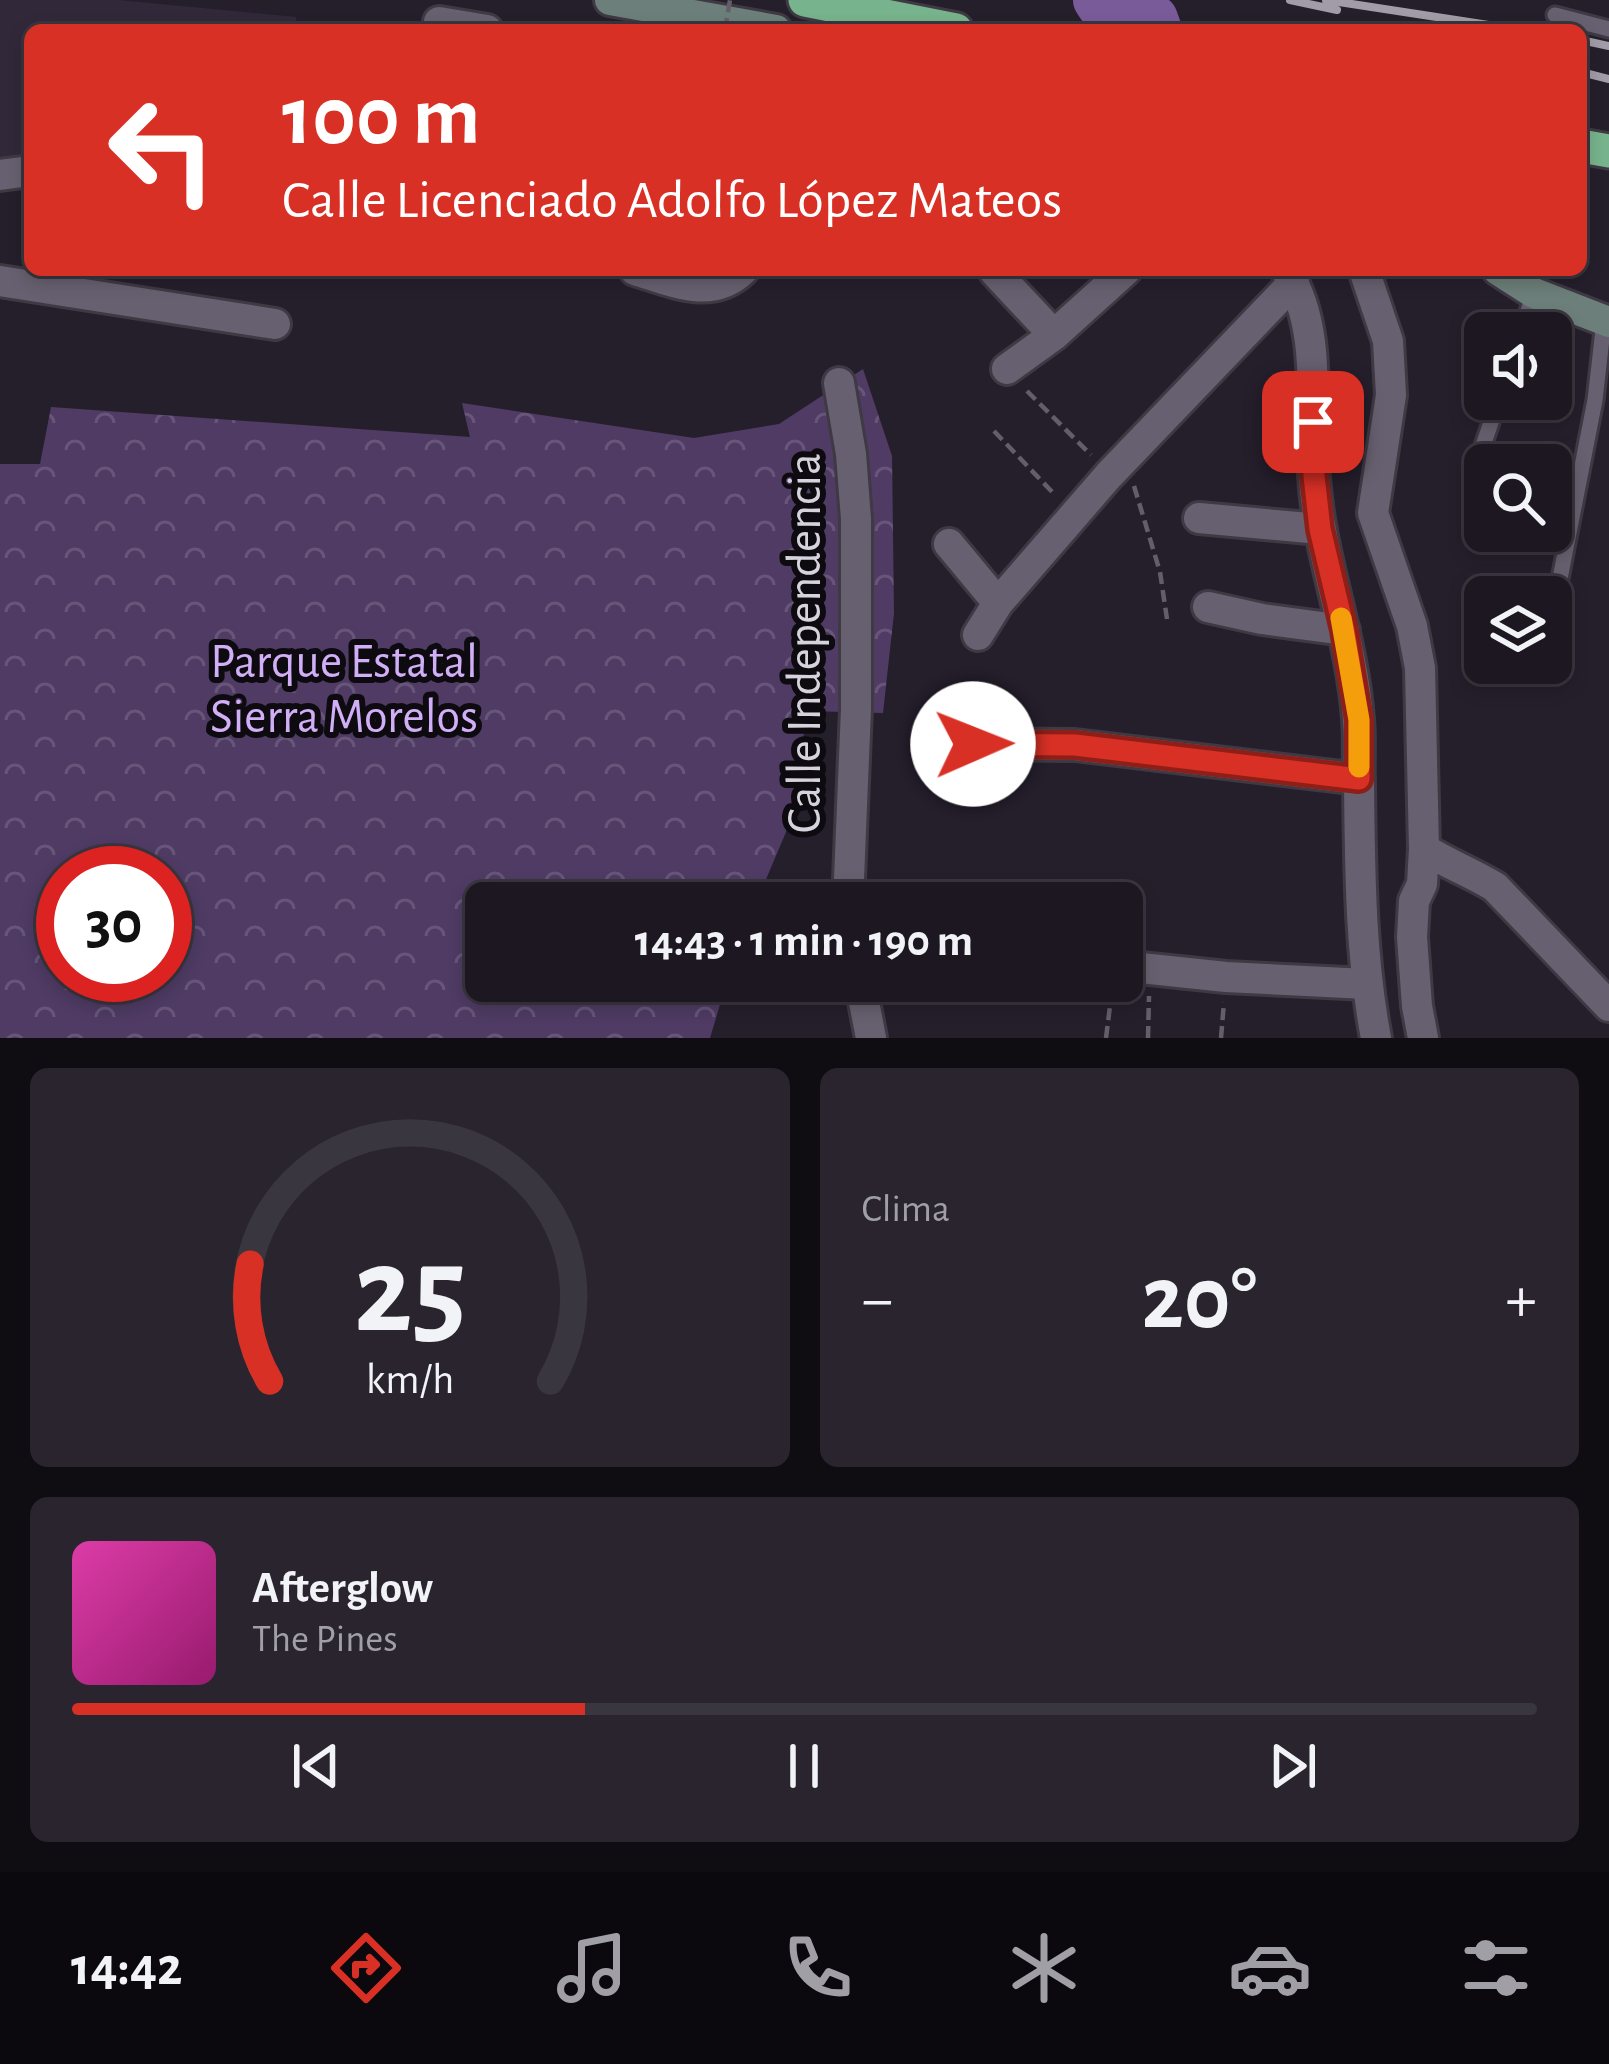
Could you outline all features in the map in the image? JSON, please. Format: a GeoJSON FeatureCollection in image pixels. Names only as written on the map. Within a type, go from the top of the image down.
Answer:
{"type":"FeatureCollection","features":[{"type":"Feature","properties":{"kind":"highway"},"geometry":{"type":"LineString","coordinates":[[805,0],[926,24]]}},
{"type":"Feature","properties":{"kind":"main road"},"geometry":{"type":"LineString","coordinates":[[610,0],[743,24]]}},
{"type":"Feature","properties":{"kind":"main road"},"geometry":{"type":"LineString","coordinates":[[1507,276],[1534,293],[1607,322]]}},
{"type":"Feature","properties":{"kind":"street"},"geometry":{"type":"LineString","coordinates":[[439,22],[451,24]]}},
{"type":"Feature","properties":{"kind":"street"},"geometry":{"type":"LineString","coordinates":[[654,276],[699,290],[737,276]]}},
{"type":"Feature","properties":{"kind":"street"},"geometry":{"type":"LineString","coordinates":[[999,276],[1054,335]]}},
{"type":"Feature","properties":{"kind":"street"},"geometry":{"type":"LineString","coordinates":[[1006,369],[1054,335],[1119,276]]}},
{"type":"Feature","properties":{"kind":"street"},"geometry":{"type":"LineString","coordinates":[[978,635],[998,603],[1290,276],[1307,326],[1320,529],[1359,720],[1363,938],[1376,1038]]}},
{"type":"Feature","properties":{"kind":"street"},"geometry":{"type":"LineString","coordinates":[[1366,276],[1388,341],[1391,395],[1372,512],[1412,626],[1420,668],[1424,849],[1412,937],[1423,1038]]}},
{"type":"Feature","properties":{"kind":"street"},"geometry":{"type":"LineString","coordinates":[[0,281],[274,324]]}},
{"type":"Feature","properties":{"kind":"street","name":"Calle Independencia"},"geometry":{"type":"LineString","coordinates":[[839,383],[856,519],[856,710],[849,882]]}},
{"type":"Feature","properties":{"kind":"street"},"geometry":{"type":"LineString","coordinates":[[1199,518],[1320,529]]}},
{"type":"Feature","properties":{"kind":"street"},"geometry":{"type":"LineString","coordinates":[[949,544],[998,603]]}},
{"type":"Feature","properties":{"kind":"street"},"geometry":{"type":"LineString","coordinates":[[1208,607],[1262,620],[1344,630]]}},
{"type":"Feature","properties":{"kind":"street"},"geometry":{"type":"LineString","coordinates":[[973,744],[1075,745],[1359,779]]}},
{"type":"Feature","properties":{"kind":"street"},"geometry":{"type":"LineString","coordinates":[[1424,849],[1496,887],[1609,1006]]}},
{"type":"Feature","properties":{"kind":"street"},"geometry":{"type":"LineString","coordinates":[[1143,968],[1367,984]]}},
{"type":"Feature","properties":{"kind":"street"},"geometry":{"type":"LineString","coordinates":[[864,1002],[871,1038]]}},
{"type":"Feature","properties":{"kind":"lane"},"geometry":{"type":"LineString","coordinates":[[1555,14],[1609,28]]}},
{"type":"Feature","properties":{"kind":"lane"},"geometry":{"type":"LineString","coordinates":[[1528,312],[1534,293]]}},
{"type":"Feature","properties":{"kind":"lane"},"geometry":{"type":"LineString","coordinates":[[1561,576],[1602,402],[1607,322]]}},
{"type":"Feature","properties":{"kind":"path"},"geometry":{"type":"LineString","coordinates":[[1006,369],[1118,466],[1160,572],[1167,619]]}},
{"type":"Feature","properties":{"kind":"path"},"geometry":{"type":"LineString","coordinates":[[994,431],[1075,515]]}},
{"type":"Feature","properties":{"kind":"path"},"geometry":{"type":"LineString","coordinates":[[1221,1038],[1226,977]]}},
{"type":"Feature","properties":{"kind":"path"},"geometry":{"type":"LineString","coordinates":[[1106,1038],[1110,1002]]}},
{"type":"Feature","properties":{"kind":"path"},"geometry":{"type":"LineString","coordinates":[[1142,1002],[1148,1038]]}},
{"type":"Feature","properties":{"kind":"shaded area"},"geometry":{"type":"Polygon","coordinates":[[[0,0],[119,0],[296,17],[296,24],[24,24],[24,162],[0,166],[0,0]]]}},
{"type":"Feature","properties":{"kind":"green space","name":"Parque Estatal Sierra Morelos"},"geometry":{"type":"Polygon","coordinates":[[[863,369],[892,456],[894,613],[883,713],[808,711],[786,832],[765,882],[465,882],[465,1002],[721,1002],[710,1038],[0,1038],[0,464],[40,464],[51,407],[470,437],[462,403],[694,438],[779,424],[863,369]]]}},
{"type":"Feature","properties":{"kind":"waterway"},"geometry":{"type":"LineString","coordinates":[[1097,0],[1101,6],[1154,19],[1156,24]]}},
{"type":"Feature","properties":{"kind":"railway"},"geometry":{"type":"LineString","coordinates":[[1290,0],[1337,10]]}},
{"type":"Feature","properties":{"kind":"railway"},"geometry":{"type":"LineString","coordinates":[[1326,0],[1482,24]]}},
{"type":"Feature","properties":{"kind":"railway"},"geometry":{"type":"LineString","coordinates":[[1587,41],[1609,46]]}},
{"type":"Feature","properties":{"kind":"railway"},"geometry":{"type":"LineString","coordinates":[[1587,74],[1609,79]]}},
{"type":"Feature","properties":{"kind":"slow traffic"},"geometry":{"type":"LineString","coordinates":[[1341,618],[1359,720],[1359,767]]}},
{"type":"Feature","properties":{"kind":"route"},"geometry":{"type":"LineString","coordinates":[[973,744],[1075,745],[1359,779],[1359,720],[1320,529],[1313,422]]}}]}
